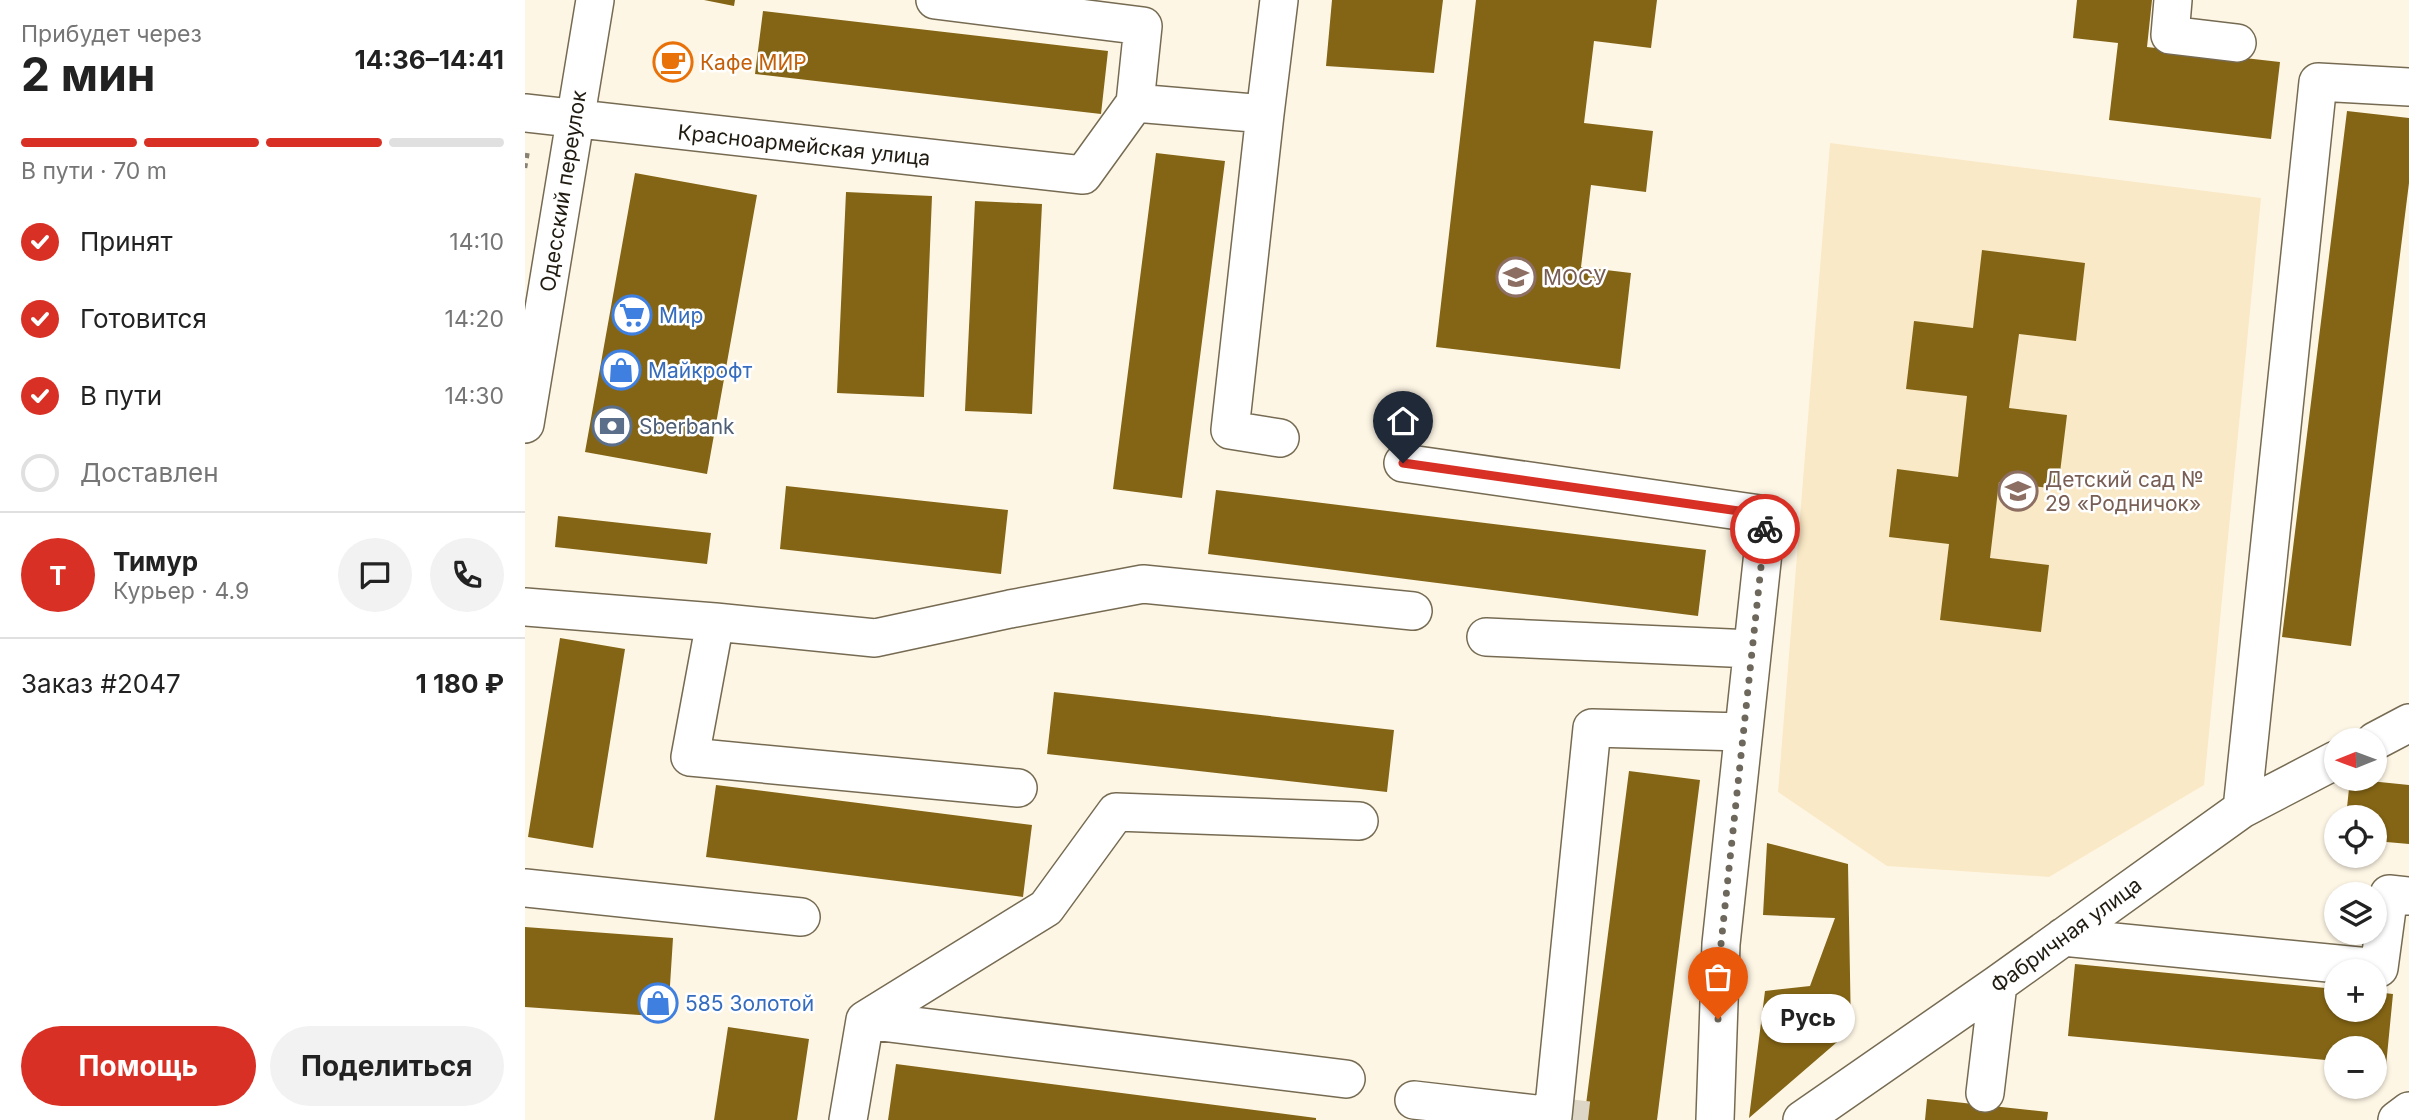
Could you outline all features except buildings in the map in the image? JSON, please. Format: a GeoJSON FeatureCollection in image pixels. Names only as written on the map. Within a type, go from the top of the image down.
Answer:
{"type":"FeatureCollection","features":[{"type":"Feature","properties":{"kind":"street","name":"Одесский переулок"},"geometry":{"type":"LineString","coordinates":[[525,424],[595,0]]}},
{"type":"Feature","properties":{"kind":"street"},"geometry":{"type":"LineString","coordinates":[[935,0],[1143,26],[1135,103],[1265,114]]}},
{"type":"Feature","properties":{"kind":"street"},"geometry":{"type":"LineString","coordinates":[[1279,0],[1230,430],[1280,438]]}},
{"type":"Feature","properties":{"kind":"street"},"geometry":{"type":"LineString","coordinates":[[2173,0],[2170,35],[2237,43]]}},
{"type":"Feature","properties":{"kind":"street"},"geometry":{"type":"LineString","coordinates":[[2242,809],[2318,82],[2409,87]]}},
{"type":"Feature","properties":{"kind":"street","name":"Красноармейская улица"},"geometry":{"type":"LineString","coordinates":[[525,113],[1083,175],[1135,103]]}},
{"type":"Feature","properties":{"kind":"street"},"geometry":{"type":"LineString","coordinates":[[1403,463],[1767,515],[1721,944],[1715,1120]]}},
{"type":"Feature","properties":{"kind":"street"},"geometry":{"type":"LineString","coordinates":[[525,607],[875,638],[1143,584],[1413,611]]}},
{"type":"Feature","properties":{"kind":"street"},"geometry":{"type":"LineString","coordinates":[[715,622],[690,757],[1018,788]]}},
{"type":"Feature","properties":{"kind":"street"},"geometry":{"type":"LineString","coordinates":[[1486,637],[1752,649]]}},
{"type":"Feature","properties":{"kind":"street"},"geometry":{"type":"LineString","coordinates":[[2387,735],[2409,723]]}},
{"type":"Feature","properties":{"kind":"street"},"geometry":{"type":"LineString","coordinates":[[1414,1100],[1553,1116],[1591,728],[1743,732]]}},
{"type":"Feature","properties":{"kind":"street","name":"Фабричная улица"},"geometry":{"type":"LineString","coordinates":[[1802,1120],[2242,809],[2324,766]]}},
{"type":"Feature","properties":{"kind":"street"},"geometry":{"type":"LineString","coordinates":[[848,1120],[865,1020],[1046,908],[1116,811],[1359,821]]}},
{"type":"Feature","properties":{"kind":"street"},"geometry":{"type":"LineString","coordinates":[[525,888],[801,917]]}},
{"type":"Feature","properties":{"kind":"street"},"geometry":{"type":"LineString","coordinates":[[2063,937],[2379,968],[2389,894],[2409,896]]}},
{"type":"Feature","properties":{"kind":"street"},"geometry":{"type":"LineString","coordinates":[[1985,1093],[1998,984]]}},
{"type":"Feature","properties":{"kind":"street"},"geometry":{"type":"LineString","coordinates":[[865,1020],[1346,1079]]}},
{"type":"Feature","properties":{"kind":"street"},"geometry":{"type":"LineString","coordinates":[[2397,1120],[2409,1111]]}},
{"type":"Feature","properties":{"kind":"shaded area","name":"Детский сад № 29 «Родничок»"},"geometry":{"type":"Polygon","coordinates":[[[1830,143],[2261,198],[2204,785],[2049,877],[1887,866],[1778,792],[1830,143]]]}},
{"type":"Feature","properties":{"kind":"tunnel"},"geometry":{"type":"LineString","coordinates":[[1553,1116],[1588,1120]]}},
{"type":"Feature","properties":{"kind":"way so far"},"geometry":{"type":"LineString","coordinates":[[1718,1019],[1721,944],[1765,529]]}},
{"type":"Feature","properties":{"kind":"place","name":"Кафе МИР"},"geometry":{"type":"Point","coordinates":[673,62]}},
{"type":"Feature","properties":{"kind":"place","name":"МОСУ"},"geometry":{"type":"Point","coordinates":[1516,277]}},
{"type":"Feature","properties":{"kind":"place","name":"Мир"},"geometry":{"type":"Point","coordinates":[632,315]}},
{"type":"Feature","properties":{"kind":"place","name":"Майкрофт"},"geometry":{"type":"Point","coordinates":[621,370]}},
{"type":"Feature","properties":{"kind":"place","name":"Sberbank"},"geometry":{"type":"Point","coordinates":[612,426]}},
{"type":"Feature","properties":{"kind":"place","name":"Детский сад № 29 «Родничок»"},"geometry":{"type":"Point","coordinates":[2018,491]}},
{"type":"Feature","properties":{"kind":"place","name":"585 Золотой"},"geometry":{"type":"Point","coordinates":[658,1003]}},
{"type":"Feature","properties":{"kind":"place","name":"Русь"},"geometry":{"type":"Point","coordinates":[1718,1019]}},
{"type":"Feature","properties":{"kind":"route"},"geometry":{"type":"LineString","coordinates":[[1403,463],[1767,515],[1765,529]]}}]}
